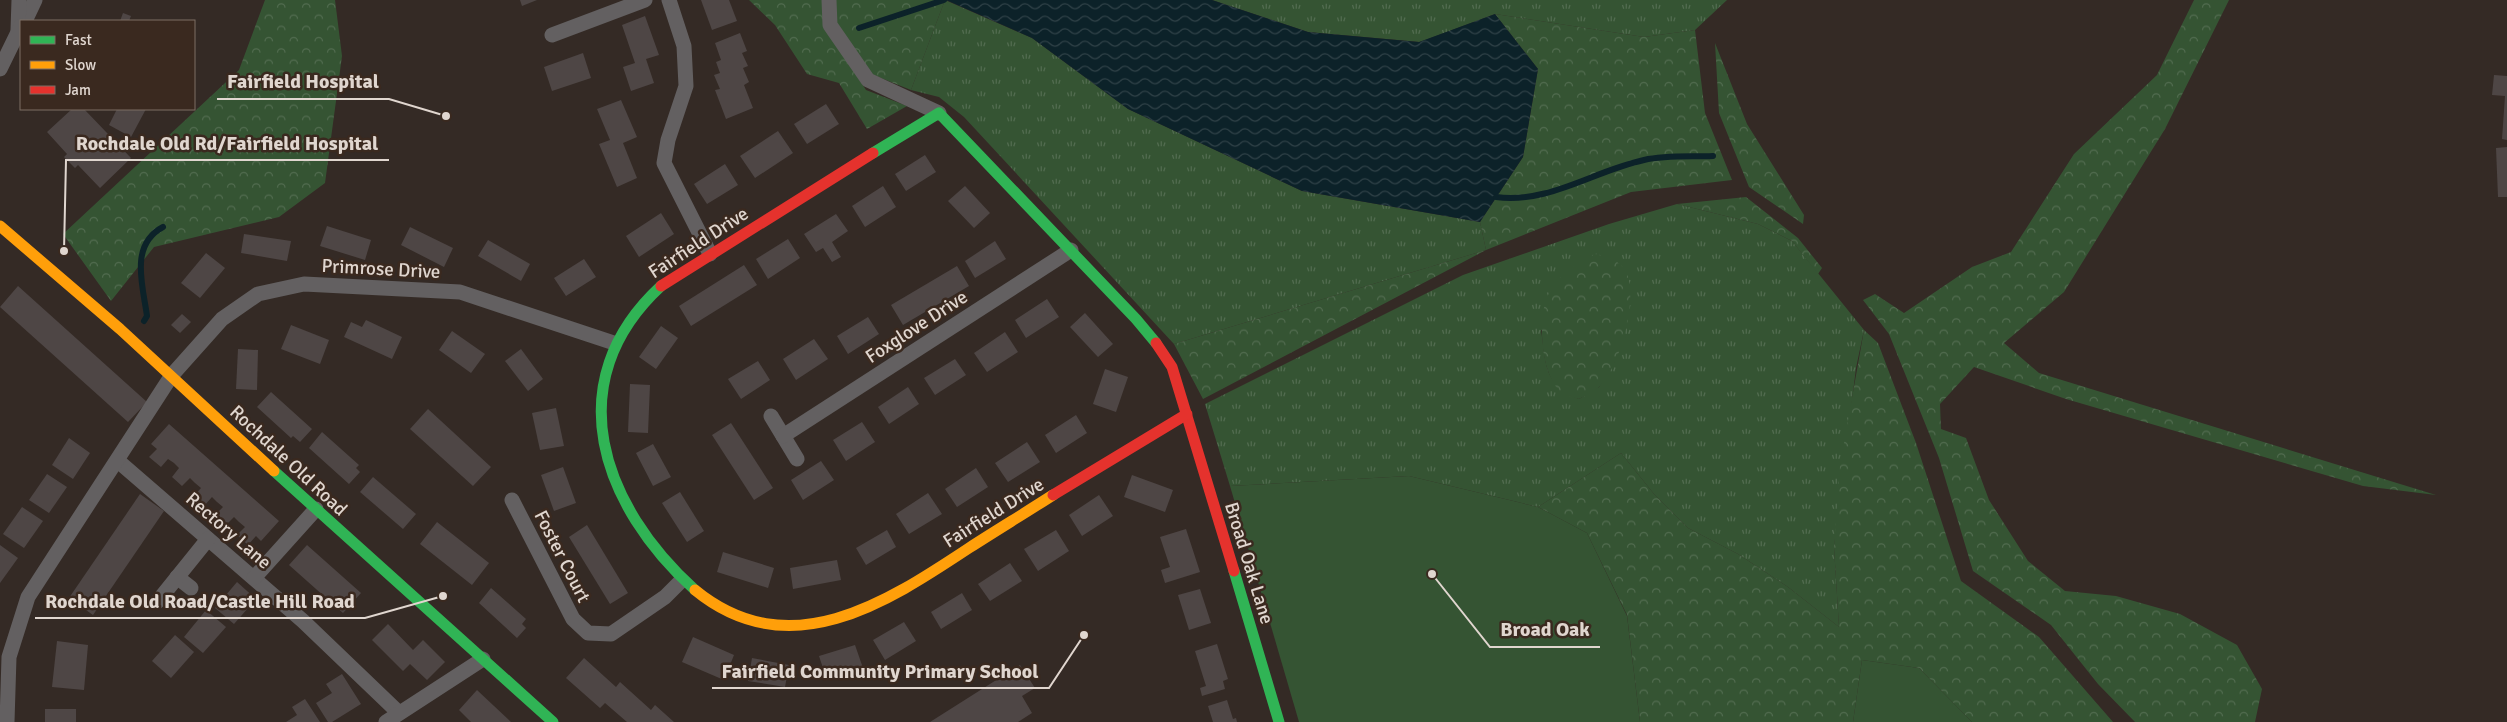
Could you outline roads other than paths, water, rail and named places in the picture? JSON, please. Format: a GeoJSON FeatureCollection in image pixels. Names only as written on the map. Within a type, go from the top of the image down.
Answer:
{"type":"FeatureCollection","features":[{"type":"Feature","properties":{"kind":"street"},"geometry":{"type":"LineString","coordinates":[[19,0],[21,20]]}},
{"type":"Feature","properties":{"kind":"street"},"geometry":{"type":"LineString","coordinates":[[25,20],[36,0]]}},
{"type":"Feature","properties":{"kind":"street"},"geometry":{"type":"LineString","coordinates":[[552,34],[645,0]]}},
{"type":"Feature","properties":{"kind":"street"},"geometry":{"type":"LineString","coordinates":[[669,0],[684,46],[686,86],[668,140],[664,163],[710,254]]}},
{"type":"Feature","properties":{"kind":"street"},"geometry":{"type":"LineString","coordinates":[[829,0],[830,25],[868,80],[938,113],[1071,250],[1162,350],[1172,368],[1188,414]]}},
{"type":"Feature","properties":{"kind":"street"},"geometry":{"type":"LineString","coordinates":[[0,69],[20,30]]}},
{"type":"Feature","properties":{"kind":"street","name":"Fairfield Drive"},"geometry":{"type":"LineString","coordinates":[[938,113],[667,280],[645,299],[614,343],[602,386],[600,410],[606,457],[615,483],[659,556],[681,581],[714,606],[753,621],[778,625],[829,622],[861,612],[938,568],[1085,474],[1188,414]]}},
{"type":"Feature","properties":{"kind":"street","name":"Rochdale Old Road"},"geometry":{"type":"LineString","coordinates":[[0,226],[61,276],[172,375],[316,509],[553,722]]}},
{"type":"Feature","properties":{"kind":"street","name":"Foxglove Drive"},"geometry":{"type":"LineString","coordinates":[[783,436],[1071,250]]}},
{"type":"Feature","properties":{"kind":"street","name":"Primrose Drive"},"geometry":{"type":"LineString","coordinates":[[172,375],[222,319],[258,294],[304,284],[460,292],[614,343]]}},
{"type":"Feature","properties":{"kind":"street"},"geometry":{"type":"LineString","coordinates":[[7,722],[9,657],[28,597],[172,375]]}},
{"type":"Feature","properties":{"kind":"street","name":"Broad Oak Lane"},"geometry":{"type":"LineString","coordinates":[[1188,414],[1279,722]]}},
{"type":"Feature","properties":{"kind":"street"},"geometry":{"type":"LineString","coordinates":[[771,416],[797,459]]}},
{"type":"Feature","properties":{"kind":"street","name":"Rectory Lane"},"geometry":{"type":"LineString","coordinates":[[118,461],[303,621],[392,718]]}},
{"type":"Feature","properties":{"kind":"street","name":"Foster Court"},"geometry":{"type":"LineString","coordinates":[[512,500],[573,619],[588,632],[611,634],[665,597],[681,581]]}},
{"type":"Feature","properties":{"kind":"street"},"geometry":{"type":"LineString","coordinates":[[254,578],[316,509]]}},
{"type":"Feature","properties":{"kind":"street"},"geometry":{"type":"LineString","coordinates":[[158,601],[208,539]]}},
{"type":"Feature","properties":{"kind":"street"},"geometry":{"type":"LineString","coordinates":[[177,577],[191,588]]}},
{"type":"Feature","properties":{"kind":"street"},"geometry":{"type":"LineString","coordinates":[[392,718],[483,659]]}},
{"type":"Feature","properties":{"kind":"water"},"geometry":{"type":"Polygon","coordinates":[[[946,0],[1212,0],[1308,32],[1419,42],[1495,14],[1538,69],[1523,157],[1480,222],[1302,191],[1128,109],[1032,38],[946,0]]]}},
{"type":"Feature","properties":{"kind":"waterway"},"geometry":{"type":"LineString","coordinates":[[859,28],[944,0]]}},
{"type":"Feature","properties":{"kind":"waterway"},"geometry":{"type":"LineString","coordinates":[[1496,197],[1534,196],[1571,185],[1625,165],[1652,158],[1713,156]]}},
{"type":"Feature","properties":{"kind":"waterway"},"geometry":{"type":"LineString","coordinates":[[144,321],[147,316],[141,279],[142,255],[152,235],[163,227]]}},
{"type":"Feature","properties":{"kind":"place","name":"Fairfield Hospital"},"geometry":{"type":"Point","coordinates":[446,116]}},
{"type":"Feature","properties":{"kind":"place","name":"Rochdale Old Rd/Fairfield Hospital"},"geometry":{"type":"Point","coordinates":[64,251]}},
{"type":"Feature","properties":{"kind":"place","name":"Broad Oak"},"geometry":{"type":"Point","coordinates":[1432,574]}},
{"type":"Feature","properties":{"kind":"place","name":"Rochdale Old Road/Castle Hill Road"},"geometry":{"type":"Point","coordinates":[443,596]}},
{"type":"Feature","properties":{"kind":"place","name":"Fairfield Community Primary School"},"geometry":{"type":"Point","coordinates":[1084,635]}}]}
